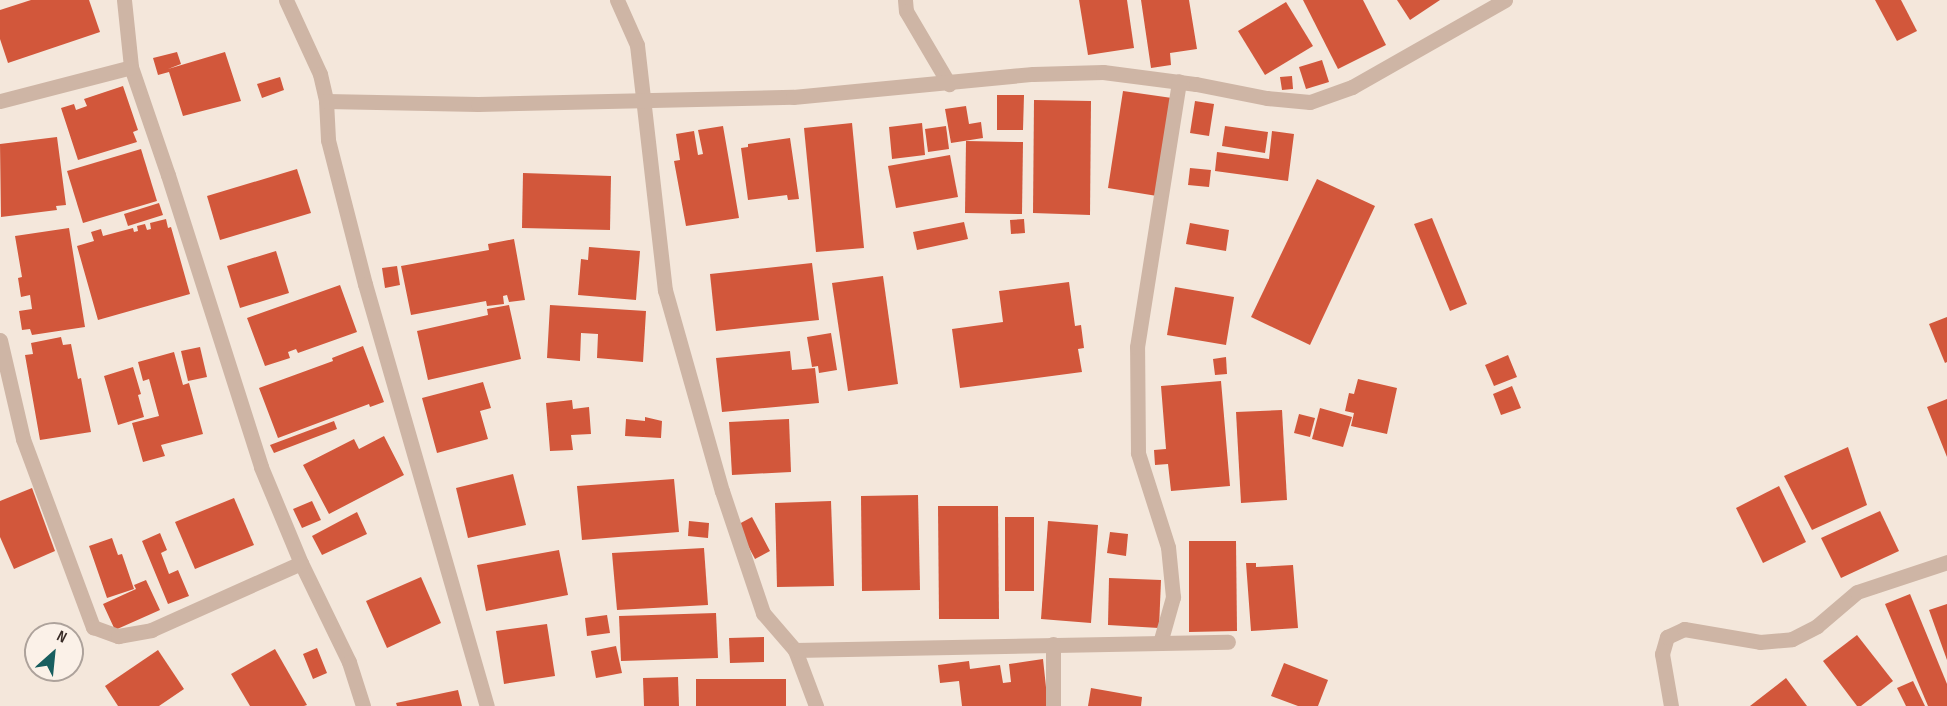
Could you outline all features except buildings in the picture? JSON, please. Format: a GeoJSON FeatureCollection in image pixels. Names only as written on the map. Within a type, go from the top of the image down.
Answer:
{"type":"FeatureCollection","features":[{"type":"Feature","properties":{"kind":"street"},"geometry":{"type":"LineString","coordinates":[[124,0],[130,67],[168,175],[261,467],[301,563],[349,662],[363,706]]}},
{"type":"Feature","properties":{"kind":"street"},"geometry":{"type":"LineString","coordinates":[[286,0],[320,74],[326,101],[328,141],[365,284],[487,706]]}},
{"type":"Feature","properties":{"kind":"street"},"geometry":{"type":"LineString","coordinates":[[617,0],[638,45],[642,101],[665,290],[722,491],[763,613],[795,650],[816,706]]}},
{"type":"Feature","properties":{"kind":"street"},"geometry":{"type":"LineString","coordinates":[[905,0],[906,11],[949,84]]}},
{"type":"Feature","properties":{"kind":"street"},"geometry":{"type":"LineString","coordinates":[[326,101],[478,104],[793,96],[949,84],[1033,74],[1103,72],[1179,81],[1267,98],[1310,102],[1352,87],[1504,0]]}},
{"type":"Feature","properties":{"kind":"street"},"geometry":{"type":"LineString","coordinates":[[0,101],[130,67]]}},
{"type":"Feature","properties":{"kind":"street"},"geometry":{"type":"LineString","coordinates":[[1160,643],[1173,597],[1168,547],[1138,453],[1137,347],[1179,81]]}},
{"type":"Feature","properties":{"kind":"street"},"geometry":{"type":"LineString","coordinates":[[0,340],[23,438],[93,627],[118,636],[151,630],[301,563]]}},
{"type":"Feature","properties":{"kind":"street"},"geometry":{"type":"LineString","coordinates":[[1671,706],[1662,654],[1666,637],[1684,629],[1760,642],[1792,639],[1817,626],[1857,592],[1947,562]]}},
{"type":"Feature","properties":{"kind":"street"},"geometry":{"type":"LineString","coordinates":[[795,650],[1228,642]]}},
{"type":"Feature","properties":{"kind":"street"},"geometry":{"type":"LineString","coordinates":[[1053,644],[1053,706]]}}]}
